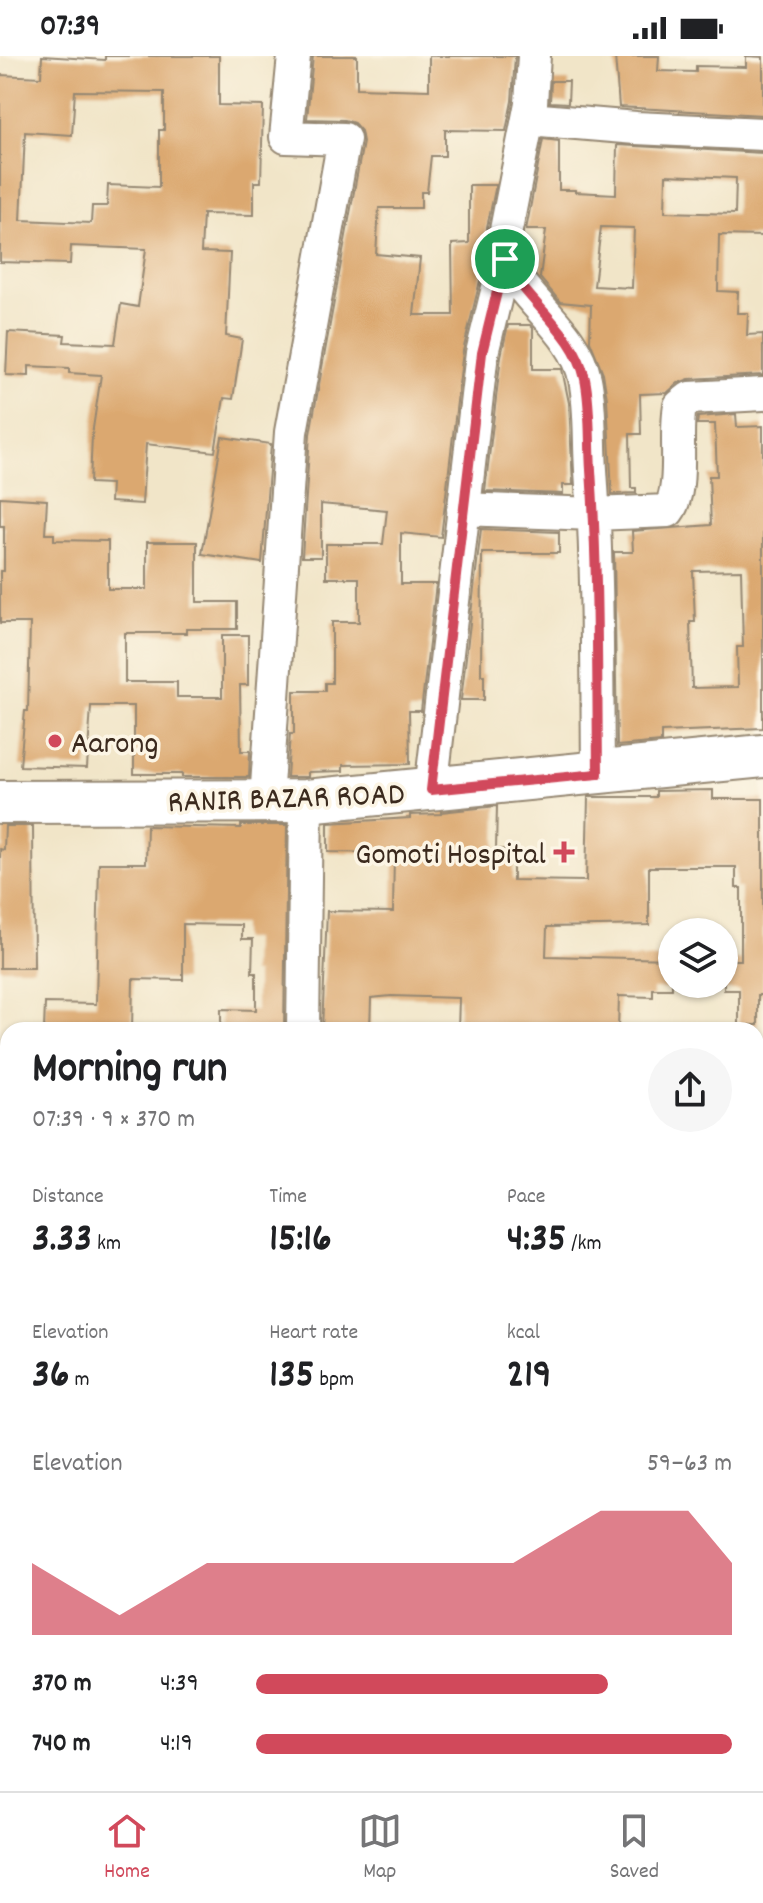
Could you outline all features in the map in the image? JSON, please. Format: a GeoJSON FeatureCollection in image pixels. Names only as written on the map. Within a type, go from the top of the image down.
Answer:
{"type":"FeatureCollection","features":[{"type":"Feature","properties":{"kind":"main road","name":"RANIR BAZAR ROAD"},"geometry":{"type":"LineString","coordinates":[[0,802],[286,801],[431,790],[763,756]]}},
{"type":"Feature","properties":{"kind":"street"},"geometry":{"type":"LineString","coordinates":[[294,56],[286,137],[344,139],[291,432],[286,801],[302,1022]]}},
{"type":"Feature","properties":{"kind":"street"},"geometry":{"type":"LineString","coordinates":[[431,790],[482,353],[505,259],[506,230],[529,119],[534,56]]}},
{"type":"Feature","properties":{"kind":"street"},"geometry":{"type":"LineString","coordinates":[[529,119],[763,134]]}},
{"type":"Feature","properties":{"kind":"street"},"geometry":{"type":"LineString","coordinates":[[505,259],[512,275],[576,353],[585,379],[594,514],[598,774]]}},
{"type":"Feature","properties":{"kind":"street"},"geometry":{"type":"LineString","coordinates":[[463,509],[594,514],[668,511],[676,489],[680,406],[690,398],[763,394]]}},
{"type":"Feature","properties":{"kind":"building"},"geometry":{"type":"Polygon","coordinates":[[[42,56],[105,60],[105,56],[219,56],[219,105],[263,106],[261,182],[254,182],[254,215],[203,214],[201,252],[230,253],[226,336],[242,339],[233,399],[224,398],[215,452],[146,444],[142,504],[110,502],[111,484],[90,483],[92,435],[101,375],[69,373],[69,368],[29,366],[29,376],[6,375],[8,332],[65,335],[64,342],[115,344],[121,304],[138,307],[146,249],[71,246],[70,264],[0,262],[0,75],[41,77],[42,56]],[[75,91],[72,135],[25,132],[21,220],[91,223],[92,206],[107,206],[108,185],[159,187],[159,130],[164,130],[164,92],[75,91]]]}},
{"type":"Feature","properties":{"kind":"building"},"geometry":{"type":"Polygon","coordinates":[[[313,56],[357,56],[357,88],[429,90],[429,56],[515,56],[506,131],[445,130],[445,156],[431,156],[427,192],[421,192],[421,208],[379,208],[376,254],[420,258],[414,315],[453,315],[452,244],[469,243],[469,185],[496,185],[487,227],[486,256],[463,351],[441,537],[401,533],[401,584],[436,584],[421,711],[409,711],[410,764],[343,765],[343,771],[308,772],[308,777],[287,777],[290,734],[294,734],[294,691],[325,691],[325,683],[332,683],[332,622],[359,622],[359,578],[326,578],[326,544],[383,544],[387,510],[321,504],[321,557],[302,557],[310,434],[363,142],[361,131],[354,123],[307,119],[313,56]]]}},
{"type":"Feature","properties":{"kind":"building"},"geometry":{"type":"Polygon","coordinates":[[[615,56],[659,56],[658,71],[696,72],[696,66],[746,67],[746,56],[763,57],[763,115],[619,107],[615,56]]]}},
{"type":"Feature","properties":{"kind":"building"},"geometry":{"type":"Polygon","coordinates":[[[551,81],[569,81],[568,103],[550,102],[551,81]]]}},
{"type":"Feature","properties":{"kind":"building"},"geometry":{"type":"Polygon","coordinates":[[[543,139],[559,141],[559,190],[575,192],[616,194],[617,145],[763,153],[763,236],[719,235],[718,291],[738,292],[737,313],[748,313],[747,335],[763,334],[763,375],[689,379],[678,383],[667,393],[640,394],[641,434],[630,434],[631,488],[636,488],[636,493],[612,494],[607,399],[603,373],[590,341],[591,305],[560,302],[540,278],[546,230],[526,230],[543,139]],[[666,175],[665,212],[735,214],[736,178],[666,175]],[[601,227],[594,286],[632,288],[634,228],[601,227]]]}},
{"type":"Feature","properties":{"kind":"building"},"geometry":{"type":"Polygon","coordinates":[[[508,325],[530,325],[533,328],[533,369],[562,369],[569,403],[573,485],[563,485],[563,494],[485,491],[501,356],[508,325]]]}},
{"type":"Feature","properties":{"kind":"building"},"geometry":{"type":"Polygon","coordinates":[[[736,414],[737,427],[763,426],[763,728],[661,732],[661,742],[617,746],[614,552],[633,552],[632,531],[711,525],[709,476],[717,476],[715,424],[697,424],[698,417],[736,414]],[[741,570],[693,571],[695,622],[690,622],[692,688],[738,687],[737,647],[743,647],[741,570]]]}},
{"type":"Feature","properties":{"kind":"building"},"geometry":{"type":"Polygon","coordinates":[[[222,437],[271,444],[262,563],[202,554],[222,437]]]}},
{"type":"Feature","properties":{"kind":"building"},"geometry":{"type":"Polygon","coordinates":[[[0,497],[47,500],[45,534],[54,534],[54,540],[108,541],[108,589],[147,589],[147,542],[197,542],[197,602],[237,602],[237,629],[125,633],[125,682],[177,682],[177,697],[222,697],[222,635],[248,635],[248,685],[240,685],[241,751],[250,751],[249,777],[134,774],[134,706],[91,706],[87,768],[20,766],[25,711],[28,711],[30,623],[0,623],[4,526],[0,526],[0,497]]]}},
{"type":"Feature","properties":{"kind":"building"},"geometry":{"type":"Polygon","coordinates":[[[481,529],[559,532],[559,553],[482,553],[481,675],[484,675],[484,700],[461,700],[481,529]]]}},
{"type":"Feature","properties":{"kind":"building"},"geometry":{"type":"Polygon","coordinates":[[[713,790],[713,799],[763,799],[763,995],[758,995],[758,1022],[739,1022],[741,888],[736,888],[736,867],[649,867],[649,925],[547,927],[546,956],[658,959],[658,989],[653,989],[653,997],[619,996],[618,1022],[458,1022],[459,998],[391,996],[371,998],[370,1022],[322,1022],[327,911],[393,912],[394,853],[328,852],[328,823],[410,818],[410,815],[497,806],[496,849],[513,850],[513,880],[586,881],[588,797],[656,797],[656,791],[713,790]]]}},
{"type":"Feature","properties":{"kind":"building"},"geometry":{"type":"Polygon","coordinates":[[[241,825],[287,825],[284,1022],[221,1022],[221,1009],[256,1010],[256,973],[252,973],[253,939],[242,939],[242,925],[183,924],[183,980],[133,979],[132,1022],[44,1022],[45,1003],[96,1004],[99,863],[146,863],[147,826],[241,828],[241,825]]]}},
{"type":"Feature","properties":{"kind":"building"},"geometry":{"type":"Polygon","coordinates":[[[5,826],[33,826],[34,968],[0,968],[0,849],[4,850],[5,826]]]}},
{"type":"Feature","properties":{"kind":"place","name":"Aarong"},"geometry":{"type":"Point","coordinates":[55,741]}},
{"type":"Feature","properties":{"kind":"place","name":"Gomoti Hospital"},"geometry":{"type":"Point","coordinates":[564,852]}},
{"type":"Feature","properties":{"kind":"route"},"geometry":{"type":"LineString","coordinates":[[505,259],[512,275],[576,353],[585,379],[594,514],[598,774],[431,790],[482,353],[505,259]]}}]}
